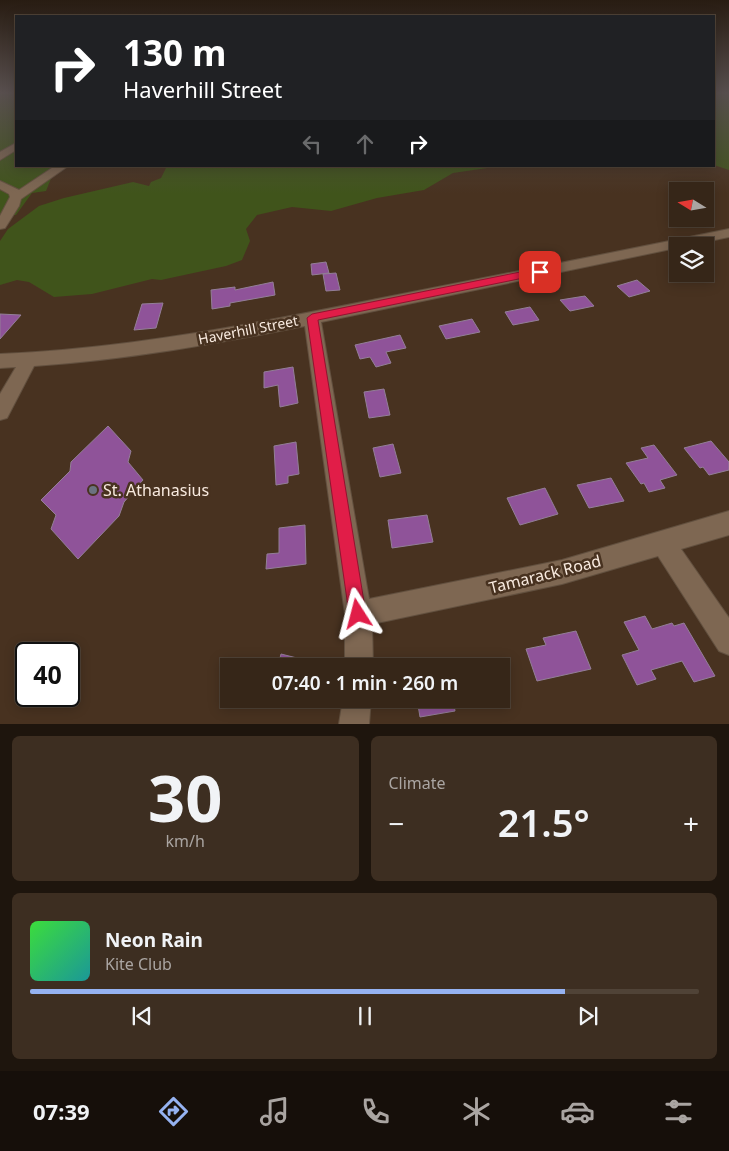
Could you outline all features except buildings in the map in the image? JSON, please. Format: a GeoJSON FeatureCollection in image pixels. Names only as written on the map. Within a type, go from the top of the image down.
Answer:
{"type":"FeatureCollection","features":[{"type":"Feature","properties":{"kind":"street"},"geometry":{"type":"LineString","coordinates":[[0,157],[15,147]]}},
{"type":"Feature","properties":{"kind":"street"},"geometry":{"type":"LineString","coordinates":[[0,225],[16,198],[62,167]]}},
{"type":"Feature","properties":{"kind":"street"},"geometry":{"type":"LineString","coordinates":[[0,184],[14,192],[16,198]]}},
{"type":"Feature","properties":{"kind":"street","name":"Haverhill Street"},"geometry":{"type":"LineString","coordinates":[[0,361],[81,357],[134,351],[312,318],[729,233]]}},
{"type":"Feature","properties":{"kind":"street"},"geometry":{"type":"LineString","coordinates":[[312,318],[358,614],[359,658]]}},
{"type":"Feature","properties":{"kind":"street"},"geometry":{"type":"LineString","coordinates":[[0,412],[29,360]]}},
{"type":"Feature","properties":{"kind":"street","name":"Tamarack Road"},"geometry":{"type":"LineString","coordinates":[[358,614],[458,595],[562,572],[729,523]]}},
{"type":"Feature","properties":{"kind":"street"},"geometry":{"type":"LineString","coordinates":[[663,543],[729,641]]}},
{"type":"Feature","properties":{"kind":"street"},"geometry":{"type":"LineString","coordinates":[[354,724],[356,708]]}},
{"type":"Feature","properties":{"kind":"green space"},"geometry":{"type":"Polygon","coordinates":[[[0,126],[15,126],[15,167],[60,167],[54,171],[46,191],[32,193],[16,215],[0,216],[0,126]]]}},
{"type":"Feature","properties":{"kind":"green space"},"geometry":{"type":"Polygon","coordinates":[[[715,126],[729,126],[729,170],[715,165],[715,126]]]}},
{"type":"Feature","properties":{"kind":"green space"},"geometry":{"type":"Polygon","coordinates":[[[166,167],[494,167],[453,173],[424,190],[377,198],[331,211],[292,207],[257,215],[246,229],[250,241],[242,260],[226,266],[161,280],[152,279],[92,294],[54,297],[29,282],[17,280],[0,285],[0,241],[8,229],[39,206],[64,198],[133,182],[149,186],[151,182],[161,178],[166,167]]]}},
{"type":"Feature","properties":{"kind":"place","name":"St. Athanasius"},"geometry":{"type":"Point","coordinates":[93,490]}},
{"type":"Feature","properties":{"kind":"route"},"geometry":{"type":"LineString","coordinates":[[358,614],[312,318],[540,272]]}}]}
